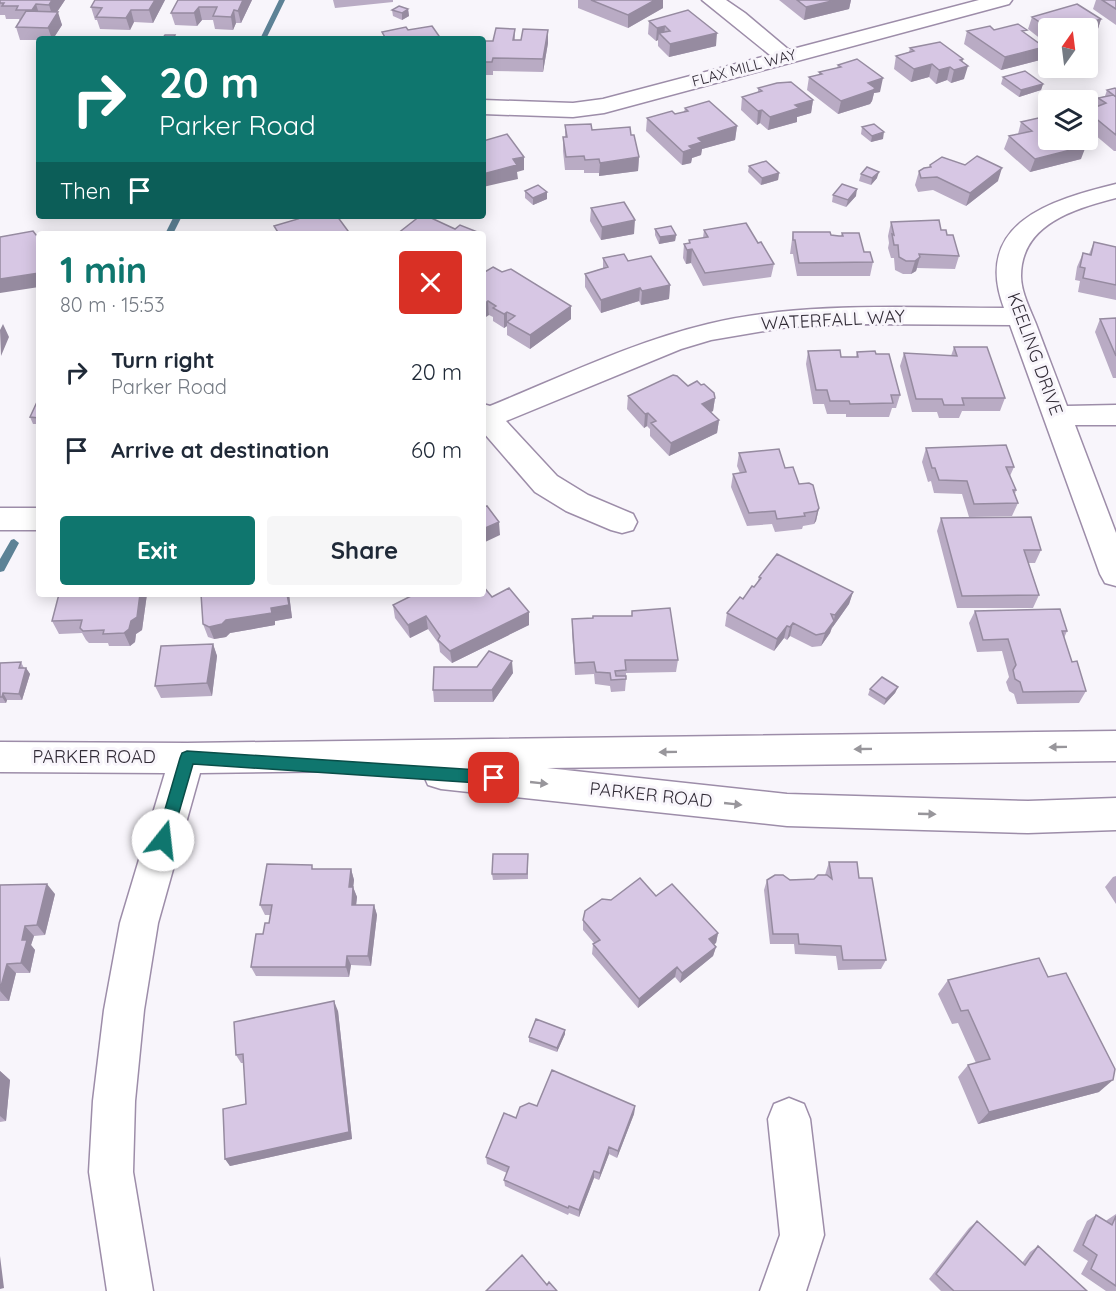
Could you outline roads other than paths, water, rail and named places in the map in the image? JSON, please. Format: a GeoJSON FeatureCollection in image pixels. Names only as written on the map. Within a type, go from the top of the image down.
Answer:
{"type":"FeatureCollection","features":[{"type":"Feature","properties":{"kind":"street"},"geometry":{"type":"LineString","coordinates":[[712,0],[738,17],[784,57]]}},
{"type":"Feature","properties":{"kind":"street","name":"FLAX MILL WAY"},"geometry":{"type":"LineString","coordinates":[[486,107],[573,110],[604,106],[1002,0]]}},
{"type":"Feature","properties":{"kind":"street","name":"KEELING DRIVE"},"geometry":{"type":"LineString","coordinates":[[1116,191],[1060,207],[1032,224],[1013,246],[1008,276],[1020,317],[1116,574]]}},
{"type":"Feature","properties":{"kind":"street","name":"WATERFALL WAY"},"geometry":{"type":"LineString","coordinates":[[486,417],[671,342],[710,332],[788,319],[860,316],[1020,317]]}},
{"type":"Feature","properties":{"kind":"street"},"geometry":{"type":"LineString","coordinates":[[1058,416],[1116,415]]}},
{"type":"Feature","properties":{"kind":"street"},"geometry":{"type":"LineString","coordinates":[[486,420],[546,484],[577,503],[621,522]]}},
{"type":"Feature","properties":{"kind":"street"},"geometry":{"type":"LineString","coordinates":[[0,519],[36,519]]}},
{"type":"Feature","properties":{"kind":"street","name":"PARKER ROAD"},"geometry":{"type":"LineString","coordinates":[[0,757],[187,758],[1116,746]]}},
{"type":"Feature","properties":{"kind":"street"},"geometry":{"type":"LineString","coordinates":[[130,1291],[111,1172],[114,1101],[124,1010],[139,923],[187,758]]}},
{"type":"Feature","properties":{"kind":"street","name":"PARKER ROAD"},"geometry":{"type":"LineString","coordinates":[[187,758],[494,778],[787,810],[1028,818],[1116,814]]}},
{"type":"Feature","properties":{"kind":"street"},"geometry":{"type":"LineString","coordinates":[[783,1291],[802,1235],[789,1119]]}},
{"type":"Feature","properties":{"kind":"waterway"},"geometry":{"type":"LineString","coordinates":[[264,36],[282,0]]}},
{"type":"Feature","properties":{"kind":"waterway"},"geometry":{"type":"LineString","coordinates":[[170,231],[176,219]]}},
{"type":"Feature","properties":{"kind":"waterway"},"geometry":{"type":"LineString","coordinates":[[0,568],[14,543]]}}]}
